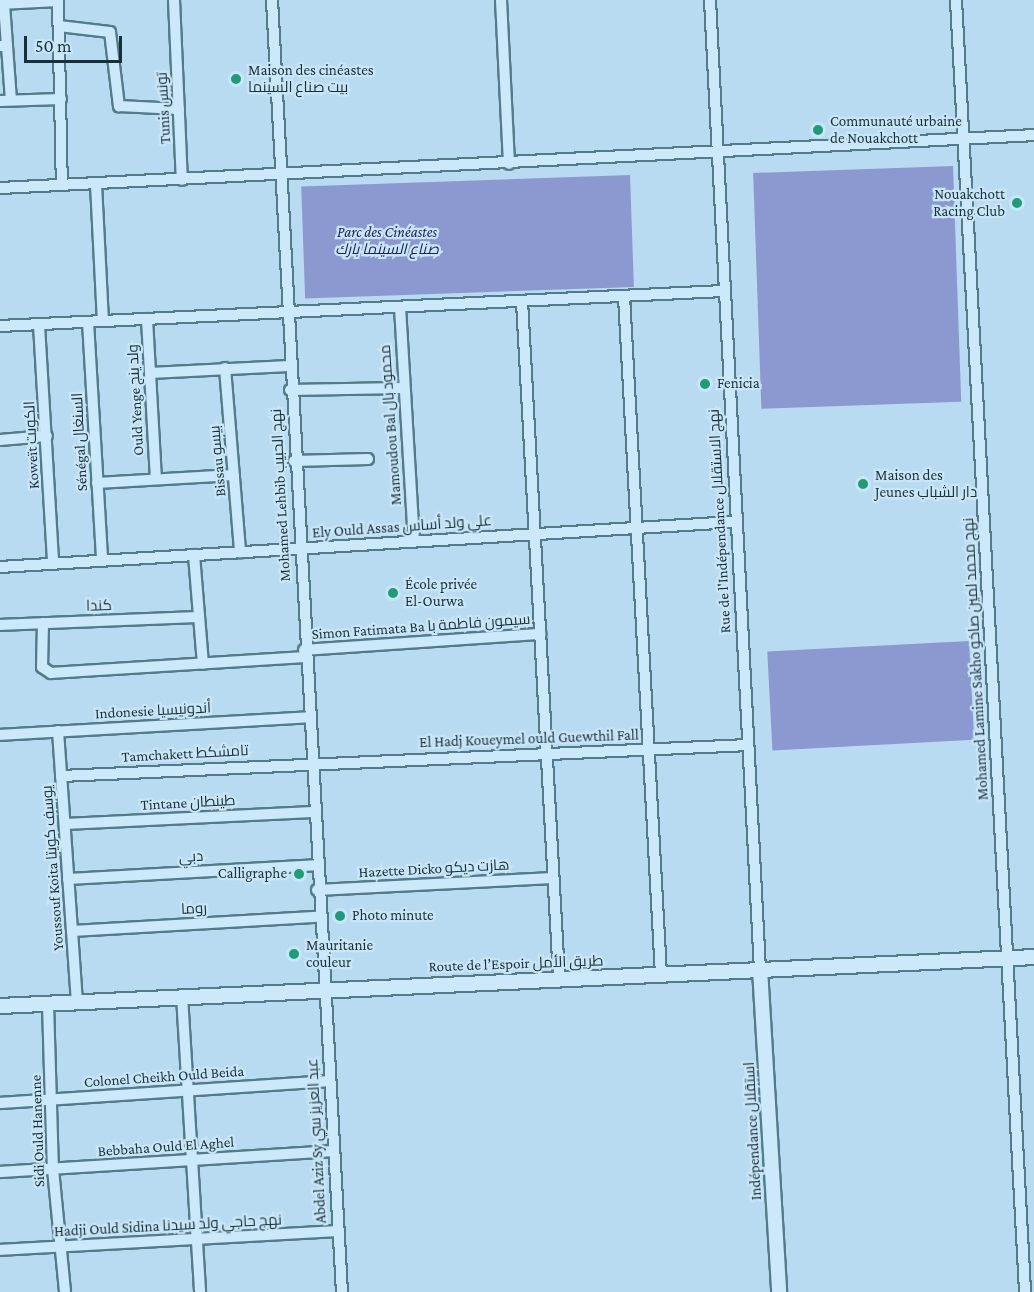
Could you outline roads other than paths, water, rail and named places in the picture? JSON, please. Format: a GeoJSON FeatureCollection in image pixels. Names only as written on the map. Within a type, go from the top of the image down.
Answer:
{"type":"FeatureCollection","features":[{"type":"Feature","properties":{"kind":"street","name":"Tunis تونس"},"geometry":{"type":"LineString","coordinates":[[174,0],[182,180]]}},
{"type":"Feature","properties":{"kind":"street","name":"Mohamed Lehbib نهج الحبيب"},"geometry":{"type":"LineString","coordinates":[[272,0],[278,174],[322,988]]}},
{"type":"Feature","properties":{"kind":"street"},"geometry":{"type":"LineString","coordinates":[[501,0],[509,164]]}},
{"type":"Feature","properties":{"kind":"street","name":"Rue de l'Indépendance نهج الاستقلال"},"geometry":{"type":"LineString","coordinates":[[710,0],[734,522],[760,969]]}},
{"type":"Feature","properties":{"kind":"street","name":"Mohamed Lamine Sakho نهج محمد لمين صاخو"},"geometry":{"type":"LineString","coordinates":[[956,0],[1025,1292]]}},
{"type":"Feature","properties":{"kind":"street"},"geometry":{"type":"LineString","coordinates":[[61,99],[5,101],[2,4],[58,1],[61,99],[62,185]]}},
{"type":"Feature","properties":{"kind":"street"},"geometry":{"type":"LineString","coordinates":[[58,26],[110,32],[119,106],[179,109]]}},
{"type":"Feature","properties":{"kind":"street"},"geometry":{"type":"LineString","coordinates":[[0,188],[717,154],[1034,135]]}},
{"type":"Feature","properties":{"kind":"street"},"geometry":{"type":"LineString","coordinates":[[96,184],[103,321]]}},
{"type":"Feature","properties":{"kind":"street"},"geometry":{"type":"LineString","coordinates":[[0,326],[724,291]]}},
{"type":"Feature","properties":{"kind":"street"},"geometry":{"type":"LineString","coordinates":[[624,296],[662,974]]}},
{"type":"Feature","properties":{"kind":"street"},"geometry":{"type":"LineString","coordinates":[[522,301],[537,534],[540,634],[559,978]]}},
{"type":"Feature","properties":{"kind":"street","name":"Mamoudou Bal محمود بال"},"geometry":{"type":"LineString","coordinates":[[400,307],[402,388],[414,541]]}},
{"type":"Feature","properties":{"kind":"street","name":"Ould Yenge ولد ينج"},"geometry":{"type":"LineString","coordinates":[[147,319],[156,479]]}},
{"type":"Feature","properties":{"kind":"street","name":"Sénégal السنغال"},"geometry":{"type":"LineString","coordinates":[[88,322],[102,561]]}},
{"type":"Feature","properties":{"kind":"street","name":"Koweït الكويت"},"geometry":{"type":"LineString","coordinates":[[39,324],[53,564]]}},
{"type":"Feature","properties":{"kind":"street"},"geometry":{"type":"LineString","coordinates":[[150,373],[289,366]]}},
{"type":"Feature","properties":{"kind":"street","name":"Bissau بيسو"},"geometry":{"type":"LineString","coordinates":[[225,368],[240,552]]}},
{"type":"Feature","properties":{"kind":"street"},"geometry":{"type":"LineString","coordinates":[[290,390],[402,388]]}},
{"type":"Feature","properties":{"kind":"street"},"geometry":{"type":"LineString","coordinates":[[0,440],[47,436]]}},
{"type":"Feature","properties":{"kind":"street"},"geometry":{"type":"LineString","coordinates":[[294,460],[368,459]]}},
{"type":"Feature","properties":{"kind":"street"},"geometry":{"type":"LineString","coordinates":[[98,483],[234,475]]}},
{"type":"Feature","properties":{"kind":"street","name":"Ely Ould Assas علي ولد أساس"},"geometry":{"type":"LineString","coordinates":[[0,567],[734,522]]}},
{"type":"Feature","properties":{"kind":"street"},"geometry":{"type":"LineString","coordinates":[[194,555],[203,663]]}},
{"type":"Feature","properties":{"kind":"street","name":"كندا"},"geometry":{"type":"LineString","coordinates":[[0,625],[199,617]]}},
{"type":"Feature","properties":{"kind":"street","name":"Simon Fatimata Ba سيمون فاطمة با"},"geometry":{"type":"LineString","coordinates":[[43,623],[42,667],[51,673],[203,663],[540,634]]}},
{"type":"Feature","properties":{"kind":"street","name":"Indonesie أندونيسيا"},"geometry":{"type":"LineString","coordinates":[[0,735],[308,717]]}},
{"type":"Feature","properties":{"kind":"street","name":"Youssouf Koita يوسف كويتا"},"geometry":{"type":"LineString","coordinates":[[58,731],[77,1002]]}},
{"type":"Feature","properties":{"kind":"street","name":"El Hadj Koueymel ould Guewthil Fall"},"geometry":{"type":"LineString","coordinates":[[310,761],[547,755],[748,745]]}},
{"type":"Feature","properties":{"kind":"street","name":"Tamchakett تامشكط"},"geometry":{"type":"LineString","coordinates":[[61,776],[310,761]]}},
{"type":"Feature","properties":{"kind":"street","name":"Tintane طينطان"},"geometry":{"type":"LineString","coordinates":[[65,824],[313,812]]}},
{"type":"Feature","properties":{"kind":"street","name":"دبي"},"geometry":{"type":"LineString","coordinates":[[68,879],[316,865]]}},
{"type":"Feature","properties":{"kind":"street","name":"Hazette Dicko هازت ديكو"},"geometry":{"type":"LineString","coordinates":[[317,890],[553,878]]}},
{"type":"Feature","properties":{"kind":"street","name":"روما"},"geometry":{"type":"LineString","coordinates":[[72,931],[318,917]]}},
{"type":"Feature","properties":{"kind":"street","name":"Route de l’Espoir طريق الأمل"},"geometry":{"type":"LineString","coordinates":[[0,1006],[322,988],[1034,957]]}},
{"type":"Feature","properties":{"kind":"street","name":"Indépendance استقلال"},"geometry":{"type":"LineString","coordinates":[[760,969],[779,1292]]}},
{"type":"Feature","properties":{"kind":"street","name":"Abdel Aziz Sy عبد العزيز سي"},"geometry":{"type":"LineString","coordinates":[[322,988],[342,1292]]}},
{"type":"Feature","properties":{"kind":"street"},"geometry":{"type":"LineString","coordinates":[[182,996],[200,1292]]}},
{"type":"Feature","properties":{"kind":"street","name":"Sidi Ould Hanenne"},"geometry":{"type":"LineString","coordinates":[[48,1004],[53,1169],[63,1247],[65,1292]]}},
{"type":"Feature","properties":{"kind":"street","name":"Colonel Cheikh Ould Beida"},"geometry":{"type":"LineString","coordinates":[[0,1103],[329,1081]]}},
{"type":"Feature","properties":{"kind":"street","name":"Bebbaha Ould El Aghel"},"geometry":{"type":"LineString","coordinates":[[0,1172],[333,1151]]}},
{"type":"Feature","properties":{"kind":"street","name":"Hadji Ould Sidina نهج حاجي ولد سيدنا"},"geometry":{"type":"LineString","coordinates":[[0,1250],[337,1231]]}},
{"type":"Feature","properties":{"kind":"place","name":"Maison des cinéastes بيت صناع السينما"},"geometry":{"type":"Point","coordinates":[236,79]}},
{"type":"Feature","properties":{"kind":"place","name":"Communauté urbaine de Nouakchott"},"geometry":{"type":"Point","coordinates":[818,130]}},
{"type":"Feature","properties":{"kind":"place","name":"Nouakchott Racing Club"},"geometry":{"type":"Point","coordinates":[1017,203]}},
{"type":"Feature","properties":{"kind":"place","name":"Fenicia"},"geometry":{"type":"Point","coordinates":[705,384]}},
{"type":"Feature","properties":{"kind":"place","name":"Maison des Jeunes دار الشباب"},"geometry":{"type":"Point","coordinates":[863,484]}},
{"type":"Feature","properties":{"kind":"place","name":"École privée El-Ourwa"},"geometry":{"type":"Point","coordinates":[393,593]}},
{"type":"Feature","properties":{"kind":"place","name":"Calligraphe"},"geometry":{"type":"Point","coordinates":[299,874]}},
{"type":"Feature","properties":{"kind":"place","name":"Photo minute"},"geometry":{"type":"Point","coordinates":[340,916]}},
{"type":"Feature","properties":{"kind":"place","name":"Mauritanie couleur"},"geometry":{"type":"Point","coordinates":[294,954]}},
{"type":"Feature","properties":{"kind":"park label","name":"Parc des Cinéastes صناع السينما بارك"},"geometry":{"type":"Point","coordinates":[387,240]}}]}
